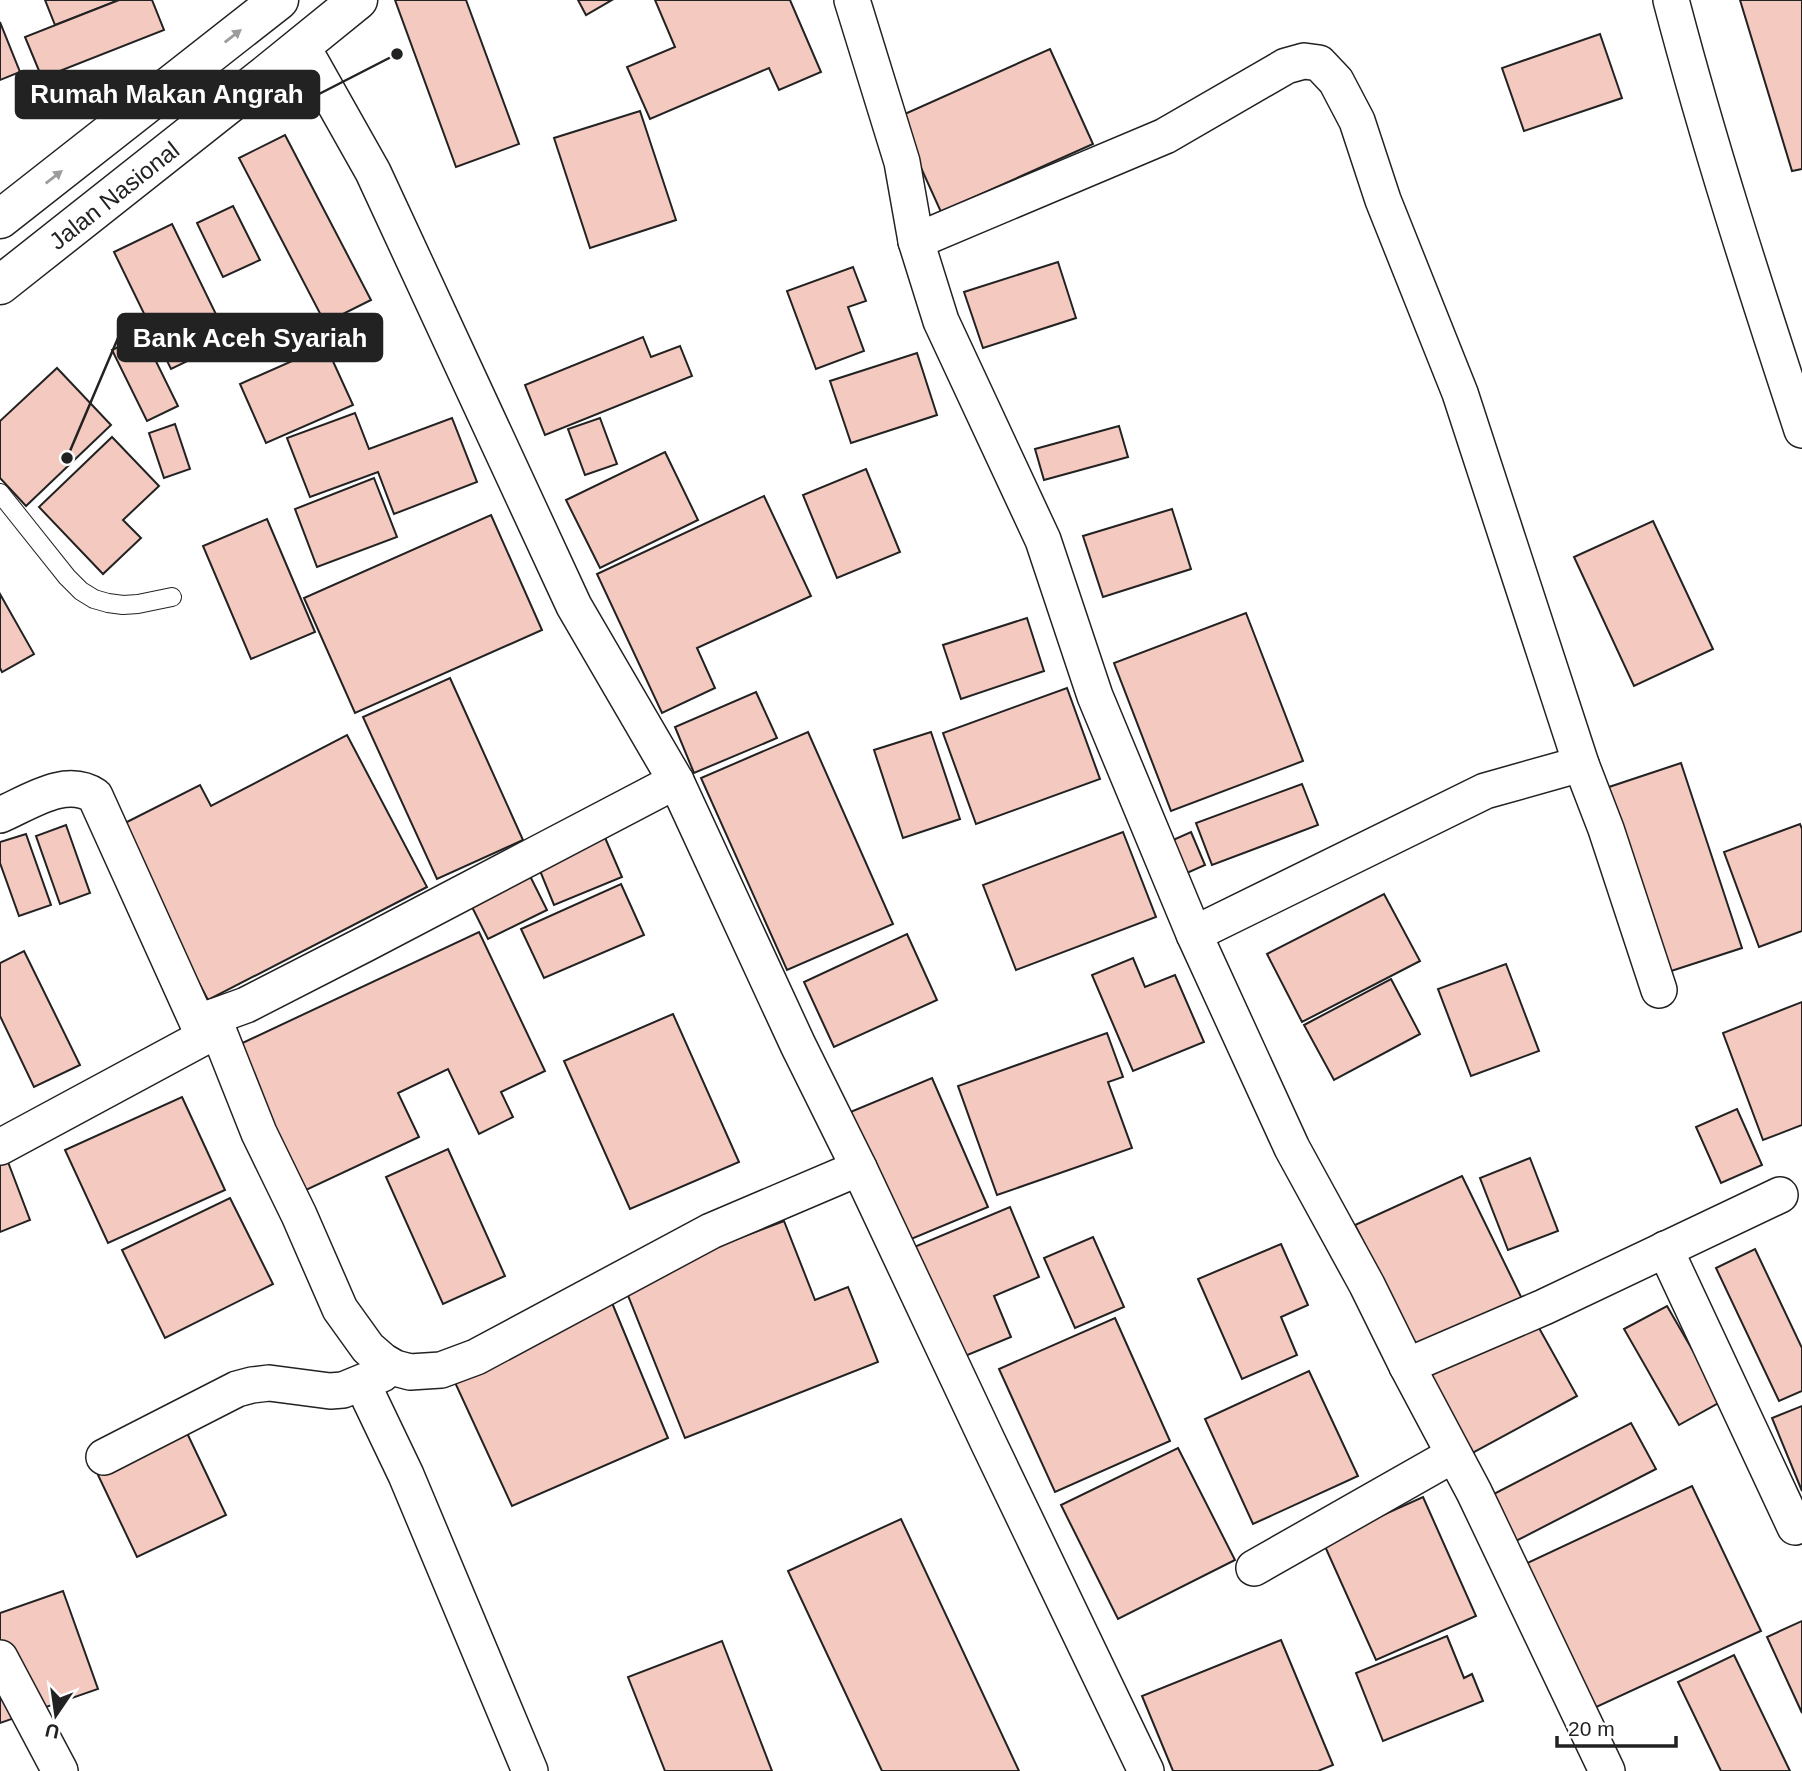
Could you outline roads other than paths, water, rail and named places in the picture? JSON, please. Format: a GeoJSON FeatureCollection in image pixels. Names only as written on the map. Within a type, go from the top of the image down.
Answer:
{"type":"FeatureCollection","features":[{"type":"Feature","properties":{"kind":"highway"},"geometry":{"type":"LineString","coordinates":[[0,219],[279,0]]}},
{"type":"Feature","properties":{"kind":"highway","name":"Jalan Nasional"},"geometry":{"type":"LineString","coordinates":[[0,285],[358,0]]}},
{"type":"Feature","properties":{"kind":"street"},"geometry":{"type":"LineString","coordinates":[[852,0],[902,162],[916,242],[941,321],[1043,540],[1095,696],[1194,934],[1292,1148],[1367,1285],[1474,1492],[1607,1771]]}},
{"type":"Feature","properties":{"kind":"street"},"geometry":{"type":"LineString","coordinates":[[1671,0],[1694,88],[1802,430]]}},
{"type":"Feature","properties":{"kind":"street"},"geometry":{"type":"LineString","coordinates":[[302,46],[373,172],[574,606],[676,781],[798,1045],[1146,1771]]}},
{"type":"Feature","properties":{"kind":"street"},"geometry":{"type":"LineString","coordinates":[[916,242],[1165,136],[1286,66],[1304,61],[1319,64],[1330,73],[1357,121],[1383,200],[1460,393],[1581,764],[1606,829],[1659,990]]}},
{"type":"Feature","properties":{"kind":"street"},"geometry":{"type":"LineString","coordinates":[[1194,934],[1485,791],[1581,764]]}},
{"type":"Feature","properties":{"kind":"street"},"geometry":{"type":"LineString","coordinates":[[0,1147],[246,1005],[676,781]]}},
{"type":"Feature","properties":{"kind":"street"},"geometry":{"type":"LineString","coordinates":[[0,815],[65,788],[86,790],[95,796],[260,1133],[340,1309],[368,1348],[395,1368],[410,1372],[434,1371],[476,1357],[711,1231],[859,1168]]}},
{"type":"Feature","properties":{"kind":"street"},"geometry":{"type":"LineString","coordinates":[[1407,1366],[1544,1307],[1780,1195]]}},
{"type":"Feature","properties":{"kind":"street"},"geometry":{"type":"LineString","coordinates":[[1665,1249],[1795,1527]]}},
{"type":"Feature","properties":{"kind":"street"},"geometry":{"type":"LineString","coordinates":[[104,1457],[237,1389],[269,1382],[330,1391],[343,1390],[395,1368]]}},
{"type":"Feature","properties":{"kind":"street"},"geometry":{"type":"LineString","coordinates":[[362,1383],[406,1475],[530,1771]]}},
{"type":"Feature","properties":{"kind":"street"},"geometry":{"type":"LineString","coordinates":[[1254,1568],[1453,1455]]}},
{"type":"Feature","properties":{"kind":"street"},"geometry":{"type":"LineString","coordinates":[[0,1658],[60,1771]]}},
{"type":"Feature","properties":{"kind":"lane"},"geometry":{"type":"LineString","coordinates":[[0,493],[80,591],[94,599],[123,605],[172,597]]}},
{"type":"Feature","properties":{"kind":"place","name":"Rumah Makan Angrah"},"geometry":{"type":"Point","coordinates":[397,54]}},
{"type":"Feature","properties":{"kind":"place","name":"Bank Aceh Syariah"},"geometry":{"type":"Point","coordinates":[67,458]}}]}
